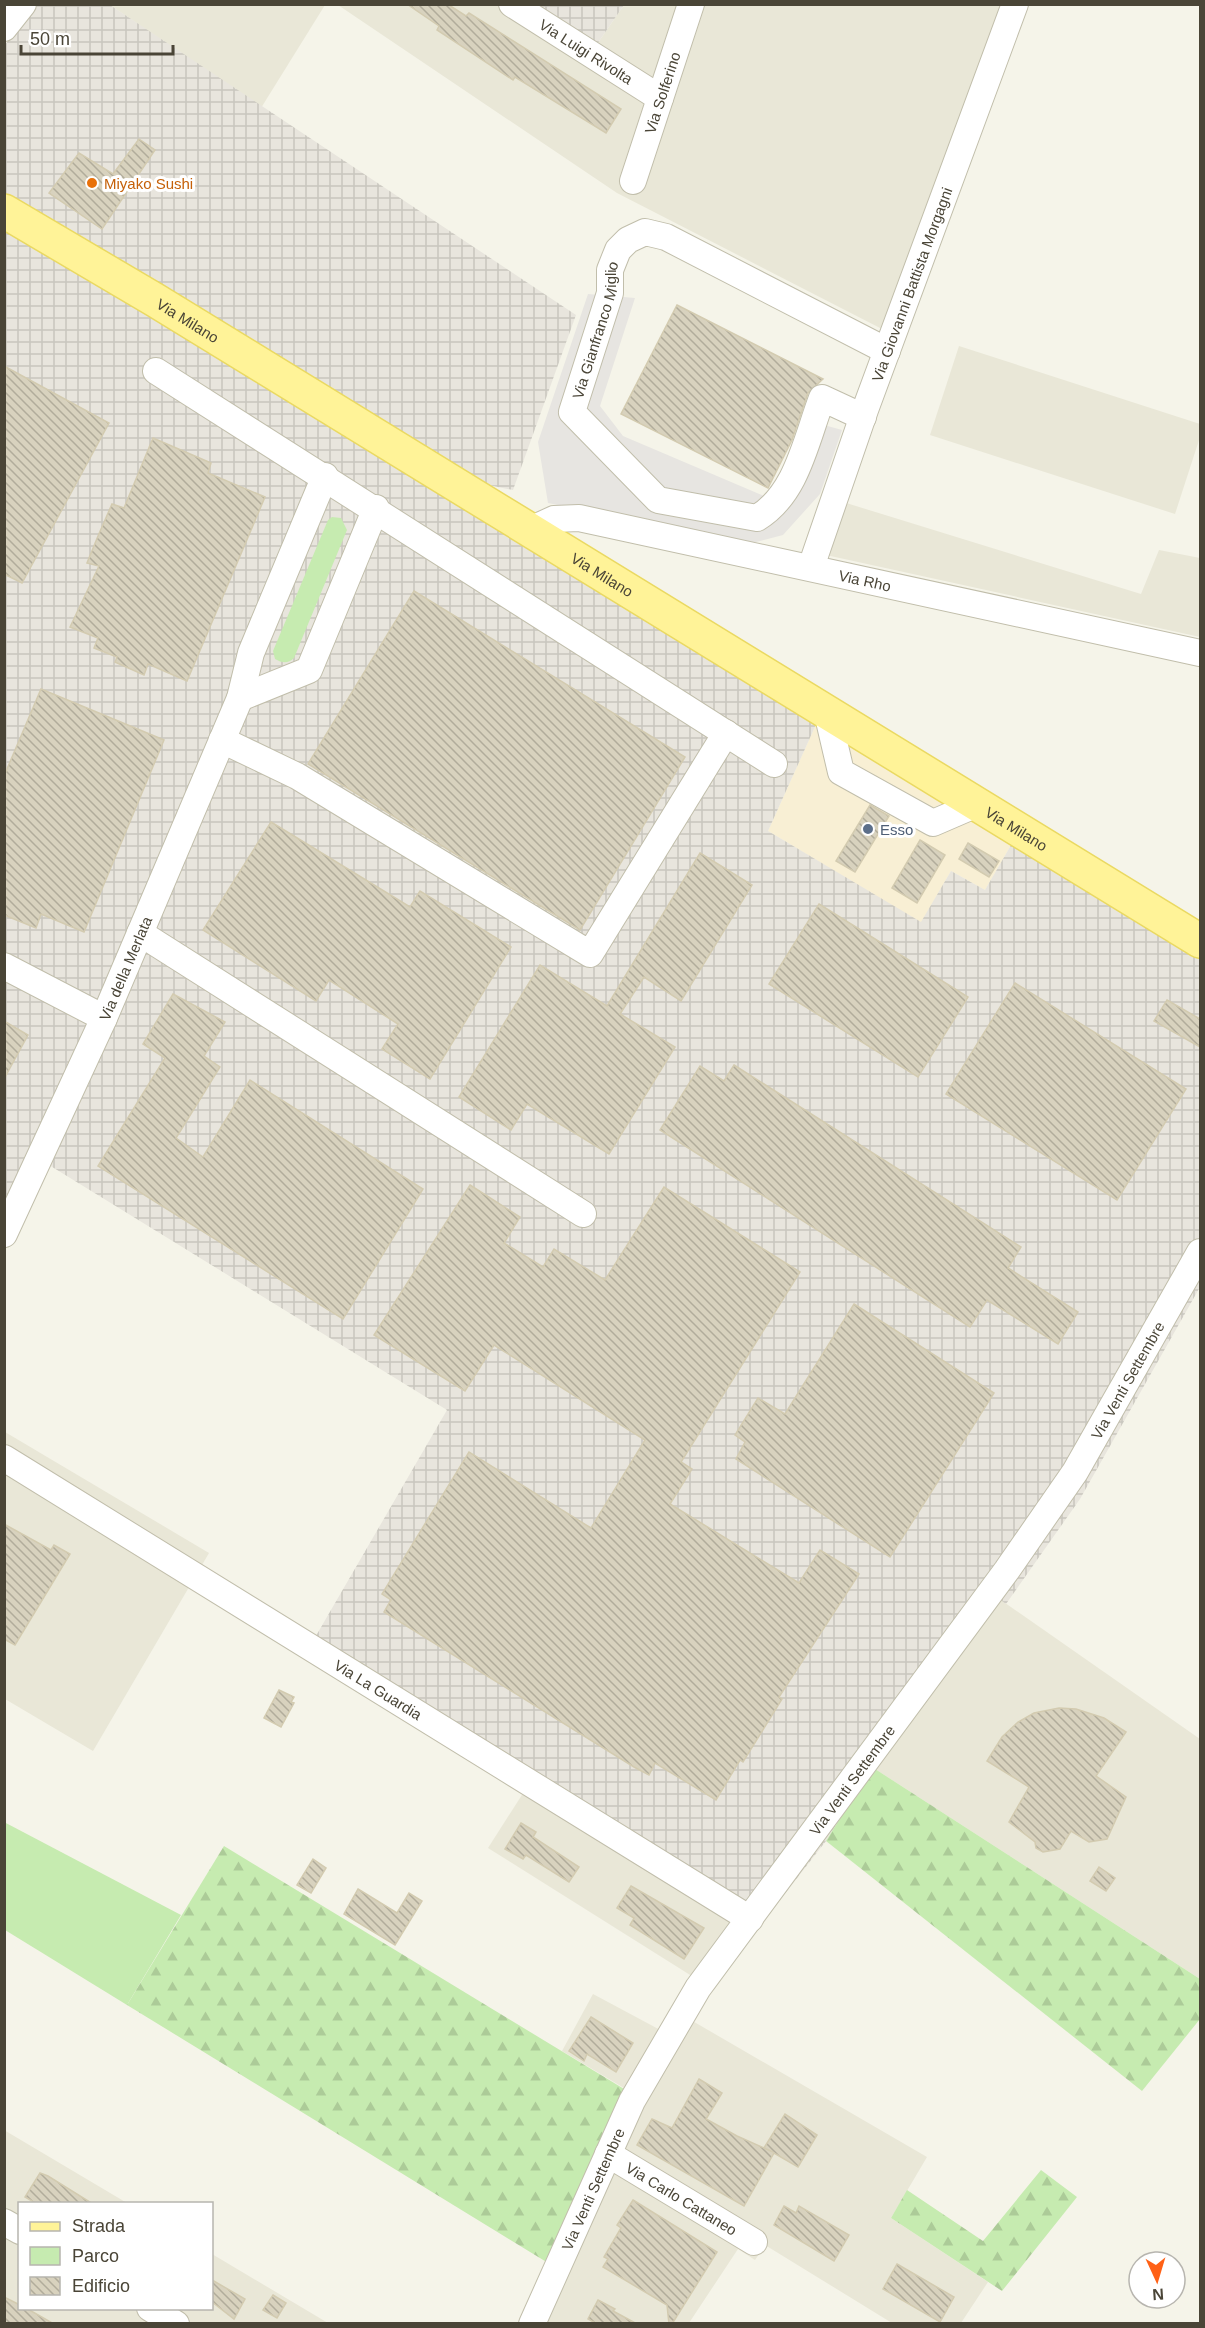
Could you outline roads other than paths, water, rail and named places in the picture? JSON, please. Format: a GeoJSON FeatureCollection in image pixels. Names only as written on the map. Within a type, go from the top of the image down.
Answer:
{"type":"FeatureCollection","features":[{"type":"Feature","properties":{"kind":"main road","name":"Via Milano"},"geometry":{"type":"LineString","coordinates":[[4,211],[166,306],[1200,941]]}},
{"type":"Feature","properties":{"kind":"street"},"geometry":{"type":"LineString","coordinates":[[4,28],[23,4]]}},
{"type":"Feature","properties":{"kind":"street","name":"Via Luigi Rivolta"},"geometry":{"type":"LineString","coordinates":[[512,4],[660,98]]}},
{"type":"Feature","properties":{"kind":"street","name":"Via Solferino"},"geometry":{"type":"LineString","coordinates":[[633,181],[691,4]]}},
{"type":"Feature","properties":{"kind":"street","name":"Via Giovanni Battista Morgagni"},"geometry":{"type":"LineString","coordinates":[[811,567],[863,417],[1015,4]]}},
{"type":"Feature","properties":{"kind":"street","name":"Via Gianfranco Miglio"},"geometry":{"type":"LineString","coordinates":[[863,417],[822,398],[787,492],[770,510],[757,518],[658,500],[572,412],[610,293],[610,270],[618,250],[628,240],[645,232],[666,237],[887,351]]}},
{"type":"Feature","properties":{"kind":"street"},"geometry":{"type":"LineString","coordinates":[[156,371],[376,508],[774,764]]}},
{"type":"Feature","properties":{"kind":"street","name":"Via della Merlata"},"geometry":{"type":"LineString","coordinates":[[4,1234],[104,1018],[240,698],[251,653],[325,477]]}},
{"type":"Feature","properties":{"kind":"street"},"geometry":{"type":"LineString","coordinates":[[240,698],[309,670],[376,508]]}},
{"type":"Feature","properties":{"kind":"street","name":"Via Rho"},"geometry":{"type":"LineString","coordinates":[[531,530],[554,519],[579,518],[1200,653]]}},
{"type":"Feature","properties":{"kind":"street"},"geometry":{"type":"LineString","coordinates":[[827,712],[841,772],[933,824],[977,804]]}},
{"type":"Feature","properties":{"kind":"street"},"geometry":{"type":"LineString","coordinates":[[222,740],[297,776],[590,954],[726,733]]}},
{"type":"Feature","properties":{"kind":"street"},"geometry":{"type":"LineString","coordinates":[[140,933],[583,1214]]}},
{"type":"Feature","properties":{"kind":"street"},"geometry":{"type":"LineString","coordinates":[[4,966],[104,1018]]}},
{"type":"Feature","properties":{"kind":"street","name":"Via Venti Settembre"},"geometry":{"type":"LineString","coordinates":[[532,2324],[632,2101],[698,1988],[1007,1570],[1075,1472],[1200,1252]]}},
{"type":"Feature","properties":{"kind":"street","name":"Via La Guardia"},"geometry":{"type":"LineString","coordinates":[[4,1458],[750,1919]]}},
{"type":"Feature","properties":{"kind":"street","name":"Via Carlo Cattaneo"},"geometry":{"type":"LineString","coordinates":[[608,2154],[754,2242]]}},
{"type":"Feature","properties":{"kind":"street"},"geometry":{"type":"LineString","coordinates":[[4,2222],[18,2230]]}},
{"type":"Feature","properties":{"kind":"street"},"geometry":{"type":"LineString","coordinates":[[153,2310],[176,2324]]}},
{"type":"Feature","properties":{"kind":"place","name":"Miyako Sushi"},"geometry":{"type":"Point","coordinates":[92,183]}},
{"type":"Feature","properties":{"kind":"place","name":"Esso"},"geometry":{"type":"Point","coordinates":[868,829]}}]}
